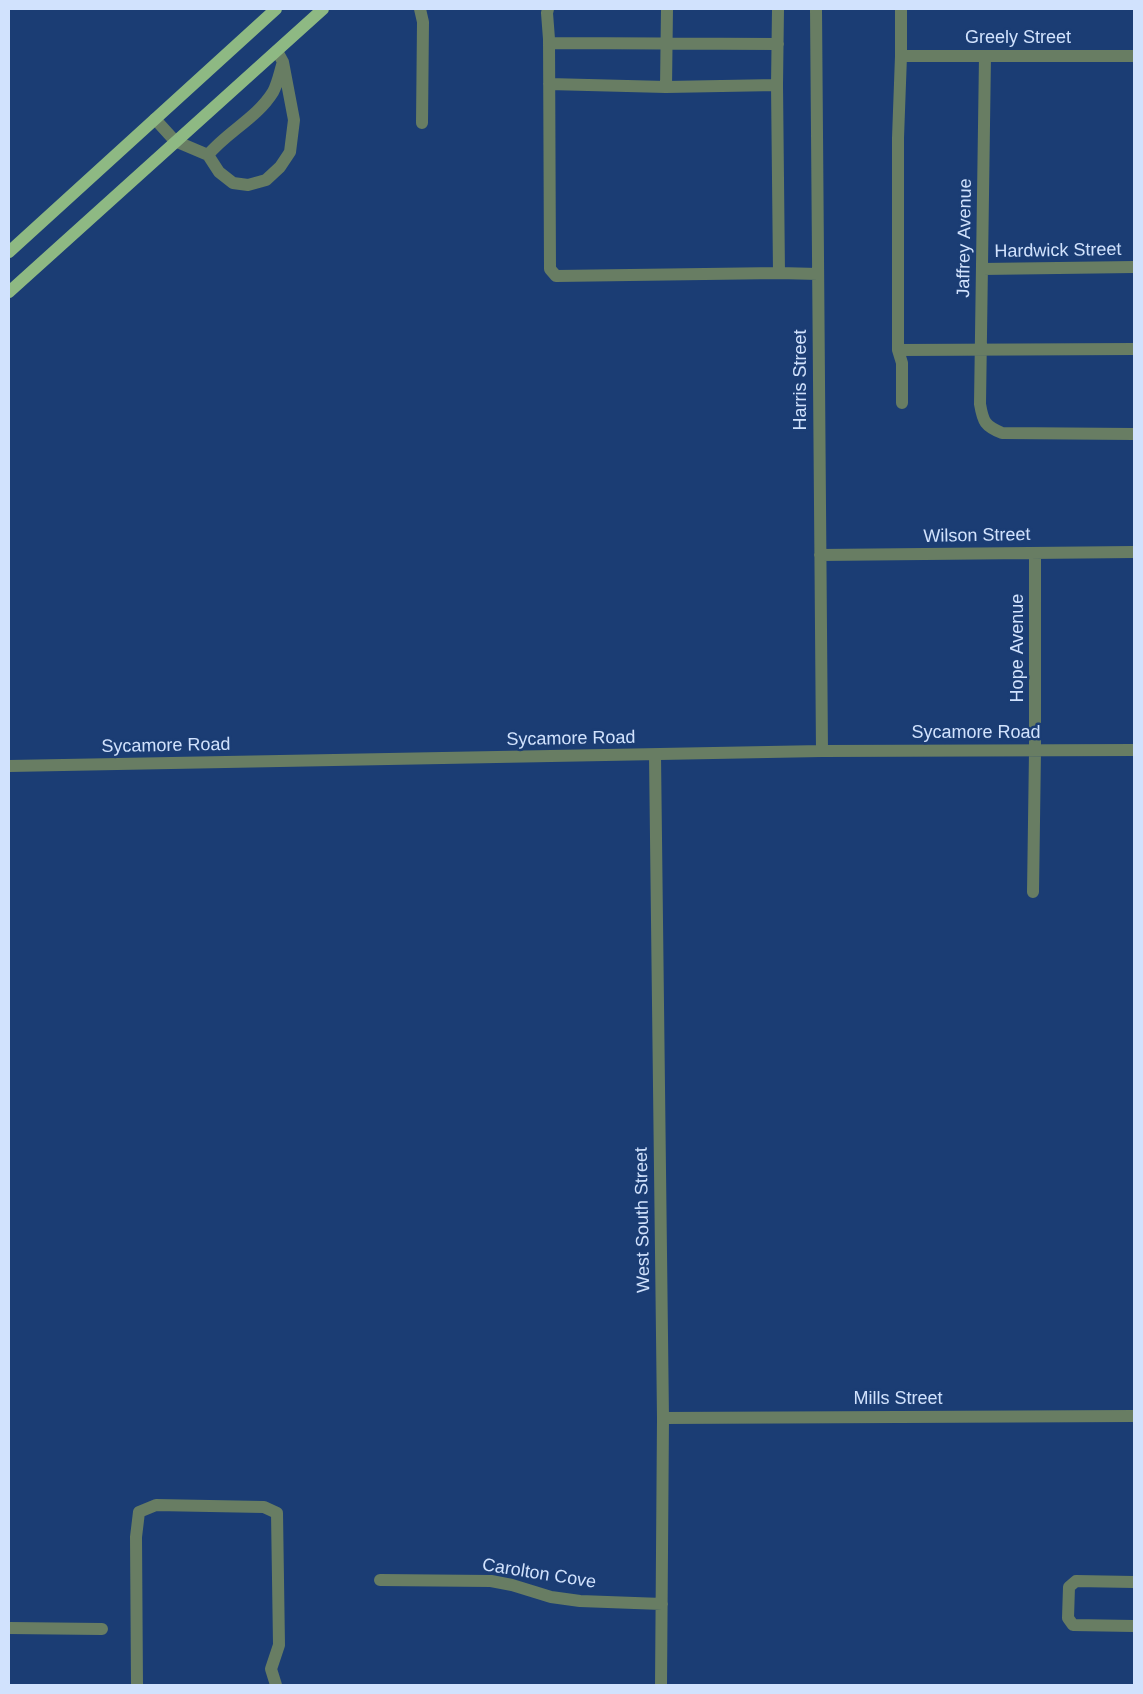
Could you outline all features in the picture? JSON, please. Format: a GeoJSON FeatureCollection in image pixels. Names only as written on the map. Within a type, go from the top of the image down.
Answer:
{"type":"FeatureCollection","features":[{"type":"Feature","properties":{"kind":"main road"},"geometry":{"type":"LineString","coordinates":[[9,252],[276,9]]}},
{"type":"Feature","properties":{"kind":"main road"},"geometry":{"type":"LineString","coordinates":[[9,292],[175,141],[280,57],[323,9]]}},
{"type":"Feature","properties":{"kind":"street"},"geometry":{"type":"LineString","coordinates":[[420,9],[423,22],[422,123]]}},
{"type":"Feature","properties":{"kind":"street"},"geometry":{"type":"LineString","coordinates":[[548,9],[550,269],[556,276],[818,274]]}},
{"type":"Feature","properties":{"kind":"street"},"geometry":{"type":"LineString","coordinates":[[666,87],[667,9]]}},
{"type":"Feature","properties":{"kind":"street"},"geometry":{"type":"LineString","coordinates":[[778,9],[779,273]]}},
{"type":"Feature","properties":{"kind":"street","name":"Harris Street"},"geometry":{"type":"LineString","coordinates":[[816,9],[822,752]]}},
{"type":"Feature","properties":{"kind":"street"},"geometry":{"type":"LineString","coordinates":[[901,9],[898,138],[898,350],[902,363],[902,403]]}},
{"type":"Feature","properties":{"kind":"street"},"geometry":{"type":"LineString","coordinates":[[549,43],[778,44]]}},
{"type":"Feature","properties":{"kind":"street","name":"Greely Street"},"geometry":{"type":"LineString","coordinates":[[901,56],[1134,56]]}},
{"type":"Feature","properties":{"kind":"street","name":"Jaffrey Avenue"},"geometry":{"type":"LineString","coordinates":[[985,56],[980,404],[982,421],[991,429],[1002,433],[1134,434]]}},
{"type":"Feature","properties":{"kind":"street"},"geometry":{"type":"LineString","coordinates":[[155,119],[175,141],[208,155],[219,172],[233,183],[248,185],[266,180],[280,167],[290,152],[294,120],[280,57]]}},
{"type":"Feature","properties":{"kind":"street"},"geometry":{"type":"LineString","coordinates":[[208,155],[219,142],[254,114],[273,92],[280,57]]}},
{"type":"Feature","properties":{"kind":"street"},"geometry":{"type":"LineString","coordinates":[[549,84],[666,87],[777,85]]}},
{"type":"Feature","properties":{"kind":"street","name":"Hardwick Street"},"geometry":{"type":"LineString","coordinates":[[982,269],[1134,267]]}},
{"type":"Feature","properties":{"kind":"street"},"geometry":{"type":"LineString","coordinates":[[898,350],[1134,350]]}},
{"type":"Feature","properties":{"kind":"street","name":"Wilson Street"},"geometry":{"type":"LineString","coordinates":[[820,555],[1134,552]]}},
{"type":"Feature","properties":{"kind":"street","name":"Hope Avenue"},"geometry":{"type":"LineString","coordinates":[[1033,892],[1035,553]]}},
{"type":"Feature","properties":{"kind":"street","name":"Sycamore Road"},"geometry":{"type":"LineString","coordinates":[[9,766],[822,752],[1134,750]]}},
{"type":"Feature","properties":{"kind":"street","name":"West South Street"},"geometry":{"type":"LineString","coordinates":[[655,755],[663,1418],[661,1685]]}},
{"type":"Feature","properties":{"kind":"street","name":"Mills Street"},"geometry":{"type":"LineString","coordinates":[[663,1418],[1134,1416]]}},
{"type":"Feature","properties":{"kind":"street"},"geometry":{"type":"LineString","coordinates":[[137,1685],[136,1537],[140,1512],[156,1505],[264,1507],[277,1513],[279,1645],[271,1669],[276,1685]]}},
{"type":"Feature","properties":{"kind":"street","name":"Carolton Cove"},"geometry":{"type":"LineString","coordinates":[[380,1580],[491,1581],[512,1585],[551,1597],[580,1601],[662,1604]]}},
{"type":"Feature","properties":{"kind":"street"},"geometry":{"type":"LineString","coordinates":[[1134,1582],[1076,1581],[1069,1587],[1068,1618],[1073,1625],[1134,1626]]}},
{"type":"Feature","properties":{"kind":"street"},"geometry":{"type":"LineString","coordinates":[[9,1628],[102,1629]]}}]}
